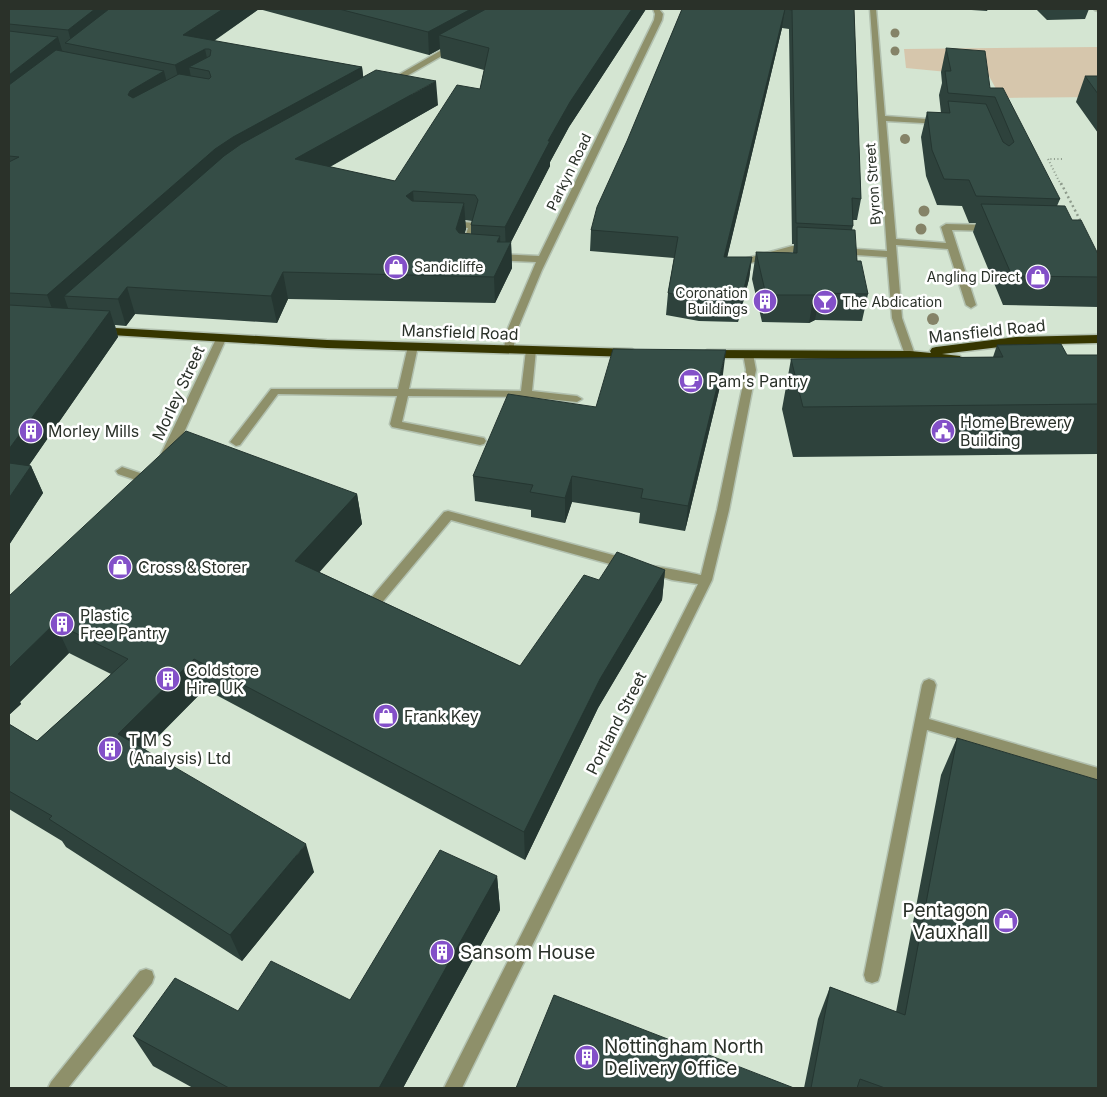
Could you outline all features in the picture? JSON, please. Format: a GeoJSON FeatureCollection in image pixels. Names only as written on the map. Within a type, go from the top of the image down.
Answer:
{"type":"FeatureCollection","features":[{"type":"Feature","properties":{"kind":"highway","name":"Mansfield Road"},"geometry":{"type":"LineString","coordinates":[[87,330],[221,339],[642,353]]}},
{"type":"Feature","properties":{"kind":"highway","name":"Mansfield Road"},"geometry":{"type":"LineString","coordinates":[[910,355],[1016,341],[1098,339]]}},
{"type":"Feature","properties":{"kind":"highway","name":"Mansfield Road"},"geometry":{"type":"LineString","coordinates":[[694,354],[910,355],[967,360]]}},
{"type":"Feature","properties":{"kind":"street","name":"Parkyn Road"},"geometry":{"type":"LineString","coordinates":[[509,349],[511,333],[542,259],[658,20],[659,14],[656,9]]}},
{"type":"Feature","properties":{"kind":"street","name":"Byron Street"},"geometry":{"type":"LineString","coordinates":[[873,9],[897,318],[910,355]]}},
{"type":"Feature","properties":{"kind":"street"},"geometry":{"type":"LineString","coordinates":[[385,85],[462,42]]}},
{"type":"Feature","properties":{"kind":"street"},"geometry":{"type":"LineString","coordinates":[[882,118],[946,123]]}},
{"type":"Feature","properties":{"kind":"street"},"geometry":{"type":"LineString","coordinates":[[434,223],[472,225],[465,256],[542,259]]}},
{"type":"Feature","properties":{"kind":"street"},"geometry":{"type":"LineString","coordinates":[[971,305],[946,227],[1005,228]]}},
{"type":"Feature","properties":{"kind":"street"},"geometry":{"type":"LineString","coordinates":[[891,242],[952,246]]}},
{"type":"Feature","properties":{"kind":"street"},"geometry":{"type":"LineString","coordinates":[[731,265],[792,249],[892,254]]}},
{"type":"Feature","properties":{"kind":"street","name":"Morley Street"},"geometry":{"type":"LineString","coordinates":[[122,471],[147,476],[172,448],[221,339]]}},
{"type":"Feature","properties":{"kind":"street"},"geometry":{"type":"LineString","coordinates":[[413,346],[396,424],[480,441]]}},
{"type":"Feature","properties":{"kind":"street"},"geometry":{"type":"LineString","coordinates":[[526,394],[531,350]]}},
{"type":"Feature","properties":{"kind":"street","name":"Portland Street"},"geometry":{"type":"LineString","coordinates":[[453,1088],[706,580],[723,510],[751,370],[748,354]]}},
{"type":"Feature","properties":{"kind":"street"},"geometry":{"type":"LineString","coordinates":[[236,442],[275,391],[526,394],[577,399]]}},
{"type":"Feature","properties":{"kind":"street"},"geometry":{"type":"LineString","coordinates":[[370,608],[448,515],[672,575],[706,580]]}},
{"type":"Feature","properties":{"kind":"street"},"geometry":{"type":"LineString","coordinates":[[872,976],[930,685]]}},
{"type":"Feature","properties":{"kind":"street"},"geometry":{"type":"LineString","coordinates":[[922,723],[1098,774]]}},
{"type":"Feature","properties":{"kind":"street"},"geometry":{"type":"LineString","coordinates":[[57,1088],[146,977]]}},
{"type":"Feature","properties":{"kind":"path"},"geometry":{"type":"LineString","coordinates":[[1064,159],[1048,159],[1085,230]]}},
{"type":"Feature","properties":{"kind":"shaded area"},"geometry":{"type":"Polygon","coordinates":[[[1098,47],[1098,97],[1001,98],[989,76],[906,68],[904,49],[1098,47]]]}},
{"type":"Feature","properties":{"kind":"building"},"geometry":{"type":"Polygon","coordinates":[[[9,9],[95,9],[68,30],[9,24],[9,9]]]}},
{"type":"Feature","properties":{"kind":"building"},"geometry":{"type":"Polygon","coordinates":[[[109,9],[223,9],[183,35],[362,67],[233,137],[215,149],[47,295],[9,293],[9,162],[19,157],[9,156],[9,85],[56,50],[164,71],[130,91],[128,95],[133,98],[179,74],[209,79],[211,77],[209,71],[189,67],[210,56],[211,50],[209,49],[205,49],[175,65],[65,43],[109,9]]]}},
{"type":"Feature","properties":{"kind":"building"},"geometry":{"type":"Polygon","coordinates":[[[339,9],[471,9],[428,32],[339,9]]]}},
{"type":"Feature","properties":{"kind":"building"},"geometry":{"type":"Polygon","coordinates":[[[486,9],[632,9],[570,102],[548,141],[550,141],[505,227],[471,225],[478,200],[475,195],[413,191],[406,196],[412,201],[464,203],[456,229],[459,233],[500,236],[497,242],[511,242],[494,277],[283,272],[271,296],[127,287],[118,299],[64,296],[224,156],[241,144],[376,70],[436,81],[295,159],[395,181],[457,85],[480,89],[489,48],[439,35],[486,9]]]}},
{"type":"Feature","properties":{"kind":"building"},"geometry":{"type":"Polygon","coordinates":[[[682,9],[785,9],[724,257],[752,257],[741,300],[701,299],[668,293],[678,237],[591,230],[597,207],[627,141],[682,9]]]}},
{"type":"Feature","properties":{"kind":"building"},"geometry":{"type":"Polygon","coordinates":[[[785,9],[854,9],[861,199],[852,198],[853,226],[796,223],[792,10],[785,9]]]}},
{"type":"Feature","properties":{"kind":"building"},"geometry":{"type":"Polygon","coordinates":[[[9,31],[58,37],[9,75],[9,31]]]}},
{"type":"Feature","properties":{"kind":"building"},"geometry":{"type":"Polygon","coordinates":[[[946,48],[985,51],[990,88],[1003,88],[1060,199],[976,196],[969,180],[944,179],[932,150],[927,112],[950,113],[948,101],[986,104],[1003,142],[1009,146],[1014,142],[995,97],[948,93],[945,71],[951,71],[946,48]]]}},
{"type":"Feature","properties":{"kind":"building"},"geometry":{"type":"Polygon","coordinates":[[[1085,76],[1098,76],[1098,94],[1085,76]]]}},
{"type":"Feature","properties":{"kind":"building"},"geometry":{"type":"Polygon","coordinates":[[[981,204],[1065,206],[1072,220],[1081,220],[1098,254],[1098,277],[1012,276],[981,204]]]}},
{"type":"Feature","properties":{"kind":"building"},"geometry":{"type":"Polygon","coordinates":[[[797,227],[855,230],[857,261],[861,261],[868,294],[766,295],[756,252],[797,253],[797,227]]]}},
{"type":"Feature","properties":{"kind":"building"},"geometry":{"type":"Polygon","coordinates":[[[9,305],[110,311],[9,449],[9,305]]]}},
{"type":"Feature","properties":{"kind":"building"},"geometry":{"type":"Polygon","coordinates":[[[1061,344],[1067,355],[1098,355],[1098,404],[803,407],[791,359],[1003,357],[997,345],[1061,344]]]}},
{"type":"Feature","properties":{"kind":"building"},"geometry":{"type":"Polygon","coordinates":[[[613,349],[726,350],[688,506],[641,498],[643,489],[572,476],[565,498],[530,492],[533,485],[473,476],[508,394],[596,407],[613,349]]]}},
{"type":"Feature","properties":{"kind":"building"},"geometry":{"type":"Polygon","coordinates":[[[186,431],[357,494],[295,561],[520,666],[584,575],[599,580],[617,552],[665,570],[600,679],[524,832],[194,659],[118,734],[306,844],[230,935],[49,819],[52,816],[9,791],[9,724],[37,741],[128,659],[55,623],[9,668],[9,596],[186,431]]]}},
{"type":"Feature","properties":{"kind":"building"},"geometry":{"type":"Polygon","coordinates":[[[9,463],[31,466],[9,498],[9,463]]]}},
{"type":"Feature","properties":{"kind":"building","name":"Pentagon Vauxhall"},"geometry":{"type":"Polygon","coordinates":[[[957,738],[1098,780],[1098,1088],[885,1088],[860,1079],[857,1088],[811,1088],[830,987],[905,1015],[957,738]]]}},
{"type":"Feature","properties":{"kind":"building","name":"Sansom House"},"geometry":{"type":"Polygon","coordinates":[[[440,850],[497,876],[379,1088],[229,1088],[133,1036],[175,978],[238,1011],[271,961],[350,1000],[440,850]]]}},
{"type":"Feature","properties":{"kind":"building"},"geometry":{"type":"Polygon","coordinates":[[[554,995],[794,1088],[516,1088],[554,995]]]}},
{"type":"Feature","properties":{"kind":"place","name":"Sandicliffe"},"geometry":{"type":"Point","coordinates":[396,267]}},
{"type":"Feature","properties":{"kind":"place","name":"Angling Direct"},"geometry":{"type":"Point","coordinates":[1038,277]}},
{"type":"Feature","properties":{"kind":"place","name":"Coronation Buildings"},"geometry":{"type":"Point","coordinates":[765,301]}},
{"type":"Feature","properties":{"kind":"place","name":"The Abdication"},"geometry":{"type":"Point","coordinates":[825,302]}},
{"type":"Feature","properties":{"kind":"place","name":"Pam's Pantry"},"geometry":{"type":"Point","coordinates":[691,381]}},
{"type":"Feature","properties":{"kind":"place","name":"Morley Mills"},"geometry":{"type":"Point","coordinates":[31,431]}},
{"type":"Feature","properties":{"kind":"place","name":"Home Brewery Building"},"geometry":{"type":"Point","coordinates":[943,431]}},
{"type":"Feature","properties":{"kind":"place","name":"Cross & Storer"},"geometry":{"type":"Point","coordinates":[120,567]}},
{"type":"Feature","properties":{"kind":"place","name":"Plastic Free Pantry"},"geometry":{"type":"Point","coordinates":[62,624]}},
{"type":"Feature","properties":{"kind":"place","name":"Coldstore Hire UK"},"geometry":{"type":"Point","coordinates":[168,679]}},
{"type":"Feature","properties":{"kind":"place","name":"Frank Key"},"geometry":{"type":"Point","coordinates":[386,716]}},
{"type":"Feature","properties":{"kind":"place","name":"T M S (Analysis) Ltd"},"geometry":{"type":"Point","coordinates":[110,749]}},
{"type":"Feature","properties":{"kind":"place","name":"Pentagon Vauxhall"},"geometry":{"type":"Point","coordinates":[1006,921]}},
{"type":"Feature","properties":{"kind":"place","name":"Sansom House"},"geometry":{"type":"Point","coordinates":[442,952]}},
{"type":"Feature","properties":{"kind":"place","name":"Nottingham North Delivery Office"},"geometry":{"type":"Point","coordinates":[587,1057]}}]}
